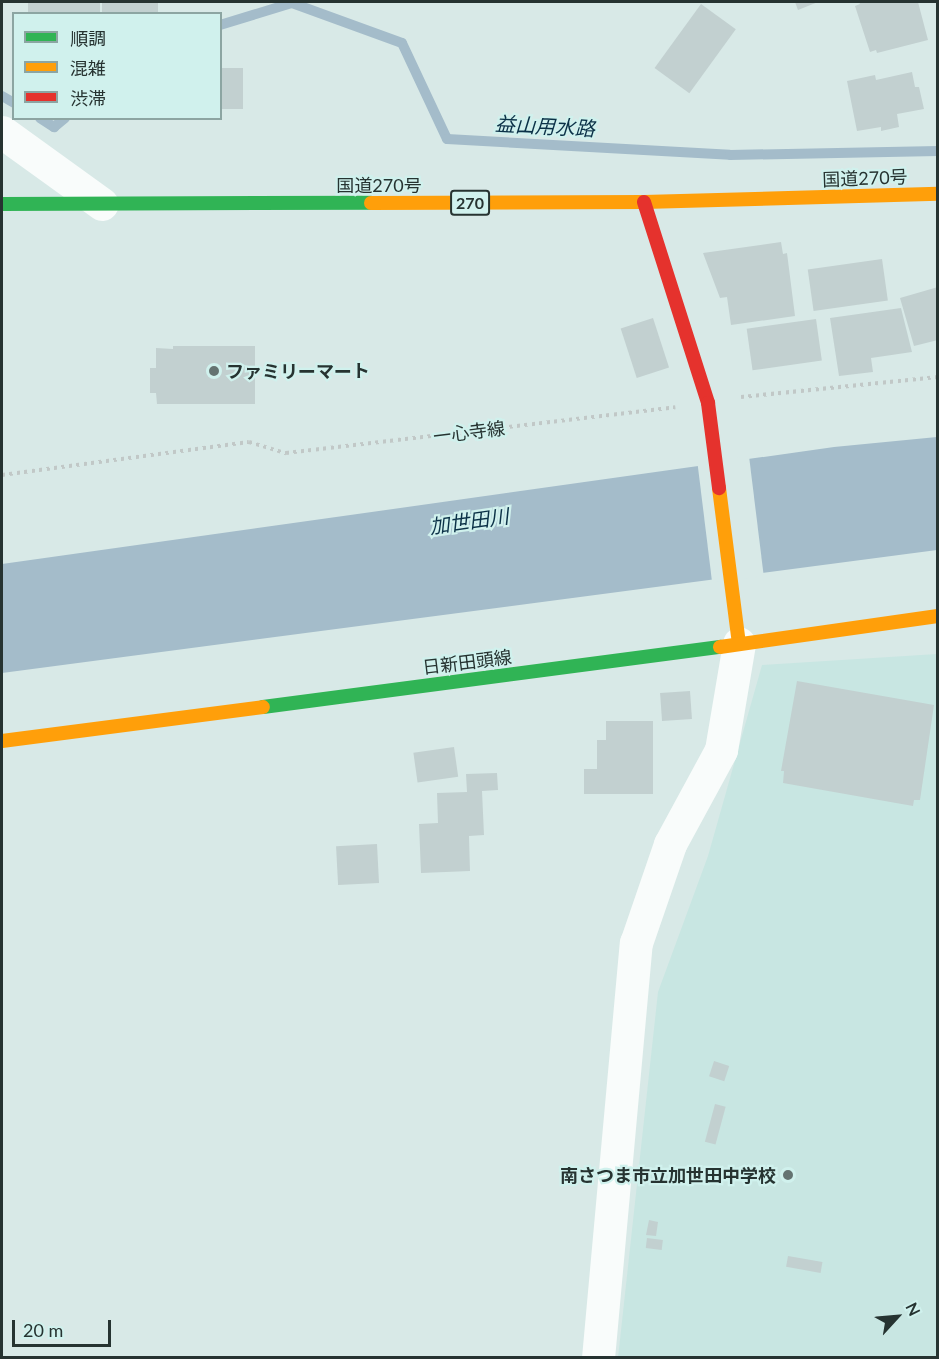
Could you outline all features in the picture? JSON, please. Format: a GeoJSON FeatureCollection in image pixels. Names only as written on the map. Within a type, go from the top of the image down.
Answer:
{"type":"FeatureCollection","features":[{"type":"Feature","properties":{"kind":"main road","name":"国道270号"},"geometry":{"type":"LineString","coordinates":[[2,204],[644,202],[938,194]]}},
{"type":"Feature","properties":{"kind":"main road"},"geometry":{"type":"LineString","coordinates":[[644,202],[709,409],[738,632]]}},
{"type":"Feature","properties":{"kind":"main road","name":"日新田頭線"},"geometry":{"type":"LineString","coordinates":[[2,741],[738,632],[938,616]]}},
{"type":"Feature","properties":{"kind":"street"},"geometry":{"type":"LineString","coordinates":[[2,132],[102,204]]}},
{"type":"Feature","properties":{"kind":"street"},"geometry":{"type":"LineString","coordinates":[[598,1358],[636,944],[670,844],[721,750],[738,632]]}},
{"type":"Feature","properties":{"kind":"path","name":"一心寺線"},"geometry":{"type":"LineString","coordinates":[[2,475],[249,442],[286,453],[709,409],[733,398],[938,377]]}},
{"type":"Feature","properties":{"kind":"shaded area","name":"南さつま市立加世田中学校"},"geometry":{"type":"Polygon","coordinates":[[[937,654],[937,1357],[618,1358],[658,992],[708,856],[762,665],[937,654]]]}},
{"type":"Feature","properties":{"kind":"water","name":"加世田川"},"geometry":{"type":"Polygon","coordinates":[[[937,437],[937,550],[2,673],[2,564],[834,447],[937,437]]]}},
{"type":"Feature","properties":{"kind":"pier"},"geometry":{"type":"Polygon","coordinates":[[[749,456],[764,576],[712,582],[697,462],[749,456]]]}},
{"type":"Feature","properties":{"kind":"building"},"geometry":{"type":"Polygon","coordinates":[[[28,2],[100,2],[100,12],[28,12],[28,2]]]}},
{"type":"Feature","properties":{"kind":"building"},"geometry":{"type":"Polygon","coordinates":[[[102,2],[158,2],[158,12],[102,12],[102,2]]]}},
{"type":"Feature","properties":{"kind":"building"},"geometry":{"type":"Polygon","coordinates":[[[795,2],[818,2],[798,10],[795,2]]]}},
{"type":"Feature","properties":{"kind":"building"},"geometry":{"type":"Polygon","coordinates":[[[859,2],[918,2],[928,40],[877,53],[876,50],[870,52],[855,6],[860,4],[859,2]]]}},
{"type":"Feature","properties":{"kind":"building"},"geometry":{"type":"Polygon","coordinates":[[[701,4],[736,29],[689,93],[655,68],[701,4]]]}},
{"type":"Feature","properties":{"kind":"building"},"geometry":{"type":"Polygon","coordinates":[[[222,68],[243,68],[243,109],[222,109],[222,68]]]}},
{"type":"Feature","properties":{"kind":"building"},"geometry":{"type":"Polygon","coordinates":[[[912,72],[915,87],[919,87],[924,109],[897,114],[899,127],[881,131],[881,127],[857,131],[847,81],[875,75],[876,80],[912,72]]]}},
{"type":"Feature","properties":{"kind":"building"},"geometry":{"type":"Polygon","coordinates":[[[781,242],[783,254],[787,253],[795,316],[731,325],[727,297],[720,298],[703,253],[781,242]]]}},
{"type":"Feature","properties":{"kind":"building"},"geometry":{"type":"Polygon","coordinates":[[[882,259],[888,301],[814,311],[808,269],[882,259]]]}},
{"type":"Feature","properties":{"kind":"building"},"geometry":{"type":"Polygon","coordinates":[[[938,287],[938,340],[914,346],[900,298],[938,287]]]}},
{"type":"Feature","properties":{"kind":"building"},"geometry":{"type":"Polygon","coordinates":[[[901,308],[912,352],[871,358],[873,372],[839,376],[830,318],[901,308]]]}},
{"type":"Feature","properties":{"kind":"building"},"geometry":{"type":"Polygon","coordinates":[[[653,318],[669,367],[637,378],[621,329],[653,318]]]}},
{"type":"Feature","properties":{"kind":"building"},"geometry":{"type":"Polygon","coordinates":[[[816,319],[822,361],[753,370],[747,329],[816,319]]]}},
{"type":"Feature","properties":{"kind":"building"},"geometry":{"type":"Polygon","coordinates":[[[173,346],[255,346],[255,404],[157,404],[156,393],[150,393],[150,368],[156,368],[156,348],[173,349],[173,346]]]}},
{"type":"Feature","properties":{"kind":"building"},"geometry":{"type":"Polygon","coordinates":[[[797,681],[934,705],[920,800],[914,800],[913,806],[783,783],[784,771],[781,771],[797,681]]]}},
{"type":"Feature","properties":{"kind":"building"},"geometry":{"type":"Polygon","coordinates":[[[690,691],[692,719],[662,721],[660,693],[690,691]]]}},
{"type":"Feature","properties":{"kind":"building"},"geometry":{"type":"Polygon","coordinates":[[[606,721],[653,721],[653,794],[584,794],[584,769],[597,769],[597,740],[606,740],[606,721]]]}},
{"type":"Feature","properties":{"kind":"building"},"geometry":{"type":"Polygon","coordinates":[[[454,747],[458,777],[418,782],[413,753],[454,747]]]}},
{"type":"Feature","properties":{"kind":"building"},"geometry":{"type":"Polygon","coordinates":[[[497,773],[498,790],[482,791],[484,835],[469,836],[470,871],[421,873],[419,824],[438,823],[437,793],[467,792],[466,774],[497,773]]]}},
{"type":"Feature","properties":{"kind":"building"},"geometry":{"type":"Polygon","coordinates":[[[377,844],[379,883],[338,885],[336,846],[377,844]]]}},
{"type":"Feature","properties":{"kind":"building"},"geometry":{"type":"Polygon","coordinates":[[[714,1061],[729,1066],[724,1081],[709,1076],[714,1061]]]}},
{"type":"Feature","properties":{"kind":"building"},"geometry":{"type":"Polygon","coordinates":[[[715,1104],[726,1107],[716,1145],[705,1142],[715,1104]]]}},
{"type":"Feature","properties":{"kind":"building"},"geometry":{"type":"Polygon","coordinates":[[[649,1220],[658,1222],[656,1236],[646,1235],[649,1220]]]}},
{"type":"Feature","properties":{"kind":"building"},"geometry":{"type":"Polygon","coordinates":[[[647,1238],[663,1240],[662,1250],[646,1248],[647,1238]]]}},
{"type":"Feature","properties":{"kind":"building"},"geometry":{"type":"Polygon","coordinates":[[[788,1256],[822,1262],[821,1273],[786,1267],[788,1256]]]}},
{"type":"Feature","properties":{"kind":"waterway","name":"益山用水路"},"geometry":{"type":"LineString","coordinates":[[222,24],[292,3],[402,43],[447,139],[730,155],[938,151]]}},
{"type":"Feature","properties":{"kind":"waterway","name":"益山用水路"},"geometry":{"type":"LineString","coordinates":[[2,96],[12,102]]}},
{"type":"Feature","properties":{"kind":"waterway","name":"益山用水路"},"geometry":{"type":"LineString","coordinates":[[43,120],[54,127],[63,120]]}},
{"type":"Feature","properties":{"kind":"traffic: fast"},"geometry":{"type":"LineString","coordinates":[[2,204],[371,203]]}},
{"type":"Feature","properties":{"kind":"traffic: fast"},"geometry":{"type":"LineString","coordinates":[[263,707],[720,647]]}},
{"type":"Feature","properties":{"kind":"traffic: slow"},"geometry":{"type":"LineString","coordinates":[[371,203],[644,202],[938,194]]}},
{"type":"Feature","properties":{"kind":"traffic: slow"},"geometry":{"type":"LineString","coordinates":[[719,488],[739,644]]}},
{"type":"Feature","properties":{"kind":"traffic: slow"},"geometry":{"type":"LineString","coordinates":[[720,647],[938,616]]}},
{"type":"Feature","properties":{"kind":"traffic: slow"},"geometry":{"type":"LineString","coordinates":[[2,741],[263,707]]}},
{"type":"Feature","properties":{"kind":"traffic: jam"},"geometry":{"type":"LineString","coordinates":[[644,202],[708,403],[719,488]]}},
{"type":"Feature","properties":{"kind":"place","name":"ファミリーマート"},"geometry":{"type":"Point","coordinates":[214,371]}},
{"type":"Feature","properties":{"kind":"place","name":"南さつま市立加世田中学校"},"geometry":{"type":"Point","coordinates":[788,1175]}}]}
